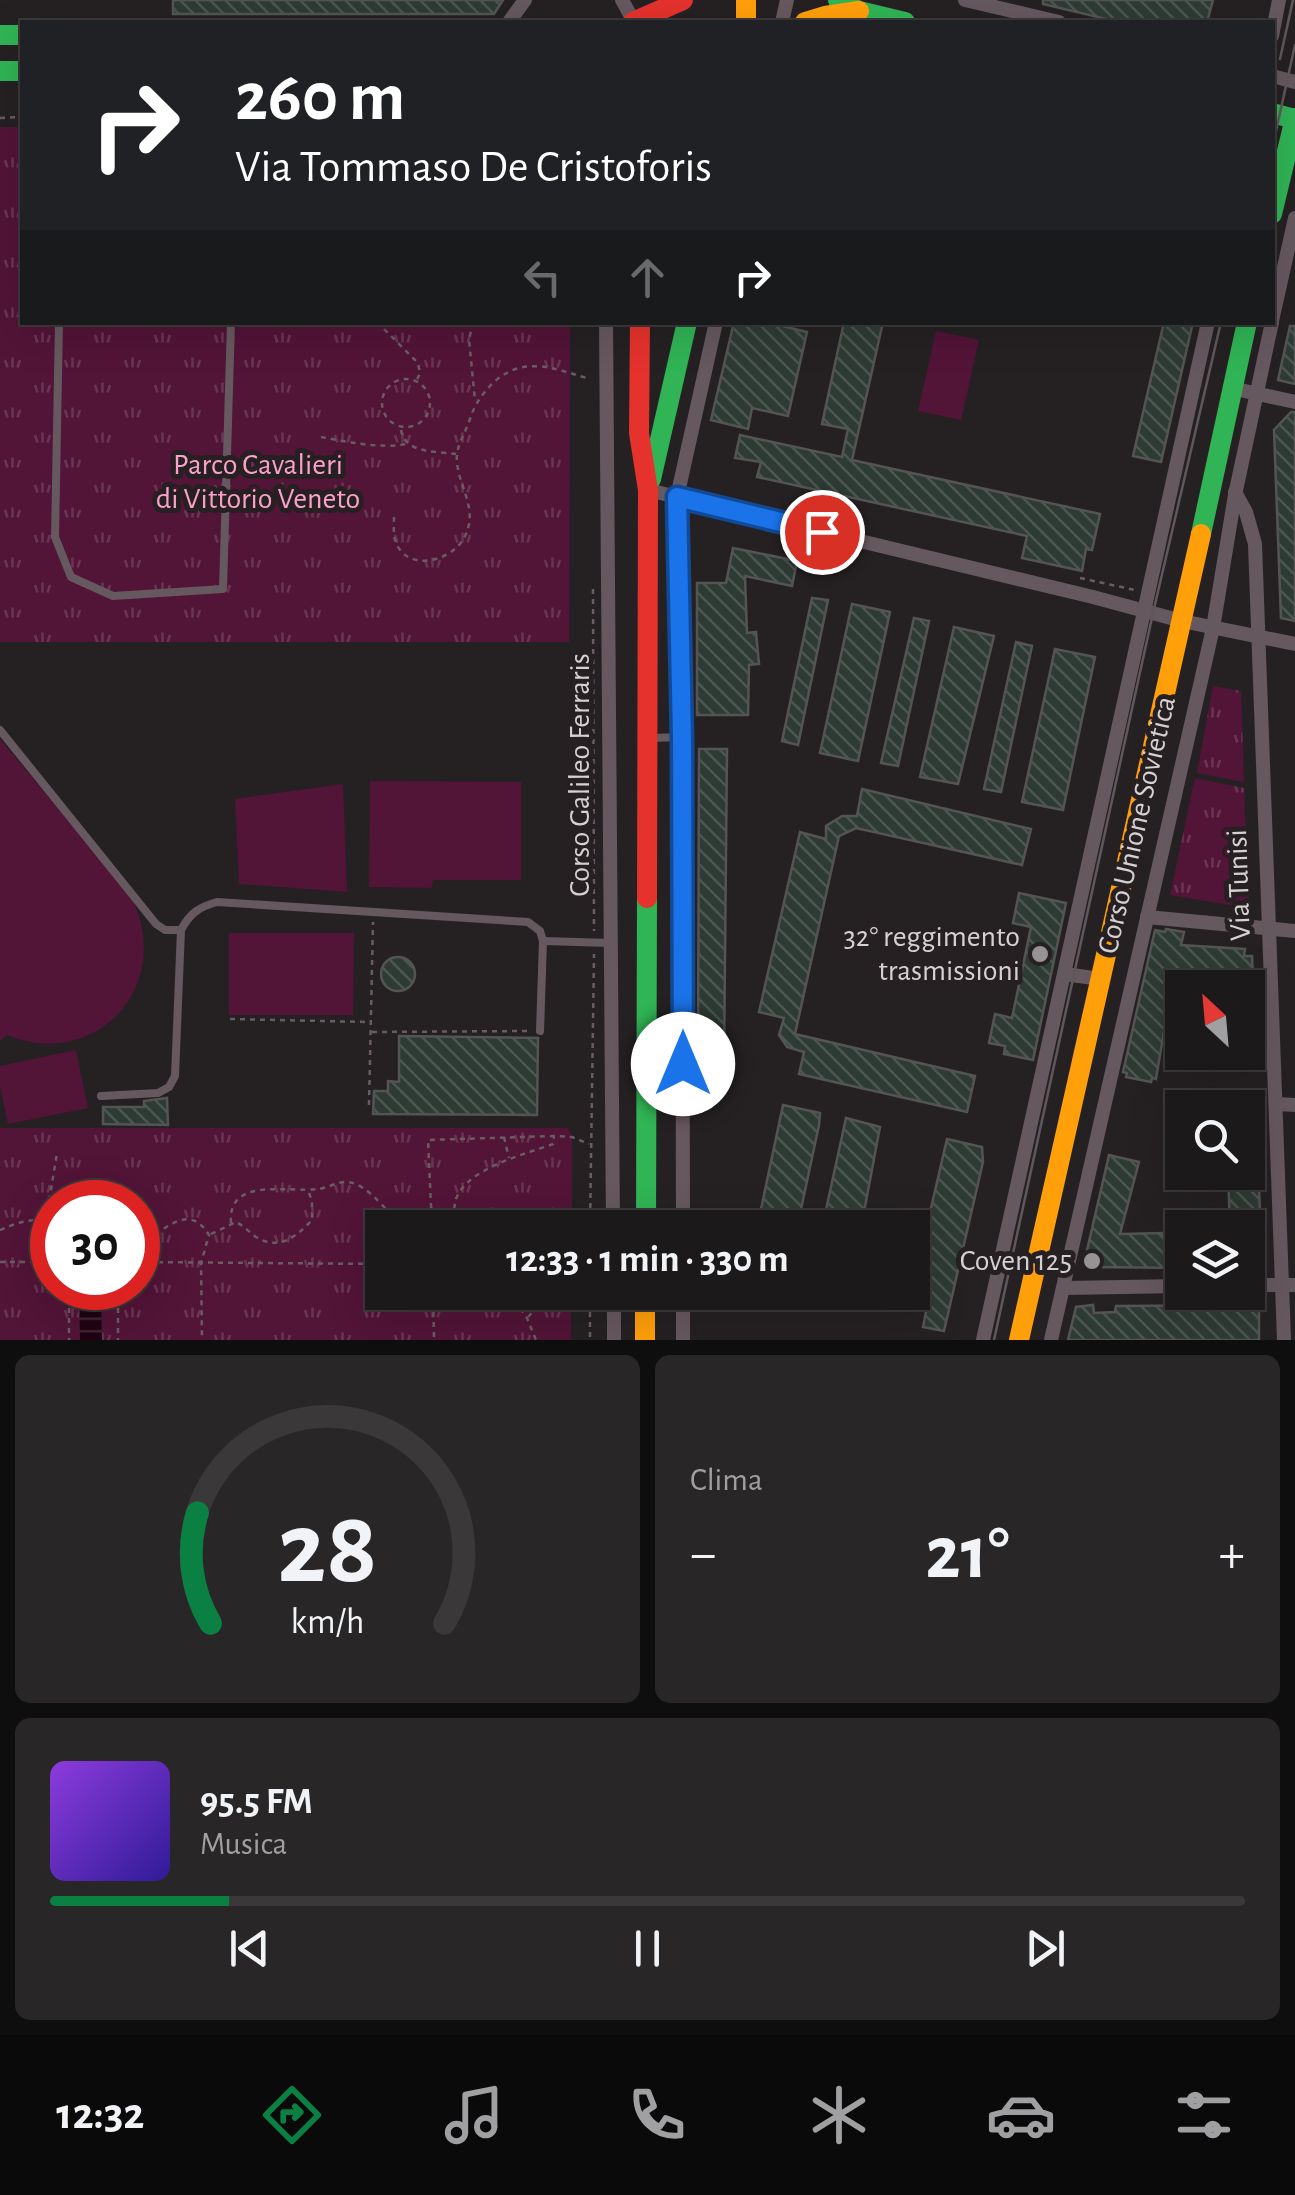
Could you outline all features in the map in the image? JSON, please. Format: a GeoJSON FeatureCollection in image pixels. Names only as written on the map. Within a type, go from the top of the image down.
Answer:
{"type":"FeatureCollection","features":[{"type":"Feature","properties":{"kind":"main road"},"geometry":{"type":"LineString","coordinates":[[639,20],[684,0]]}},
{"type":"Feature","properties":{"kind":"main road"},"geometry":{"type":"LineString","coordinates":[[838,0],[897,20]]}},
{"type":"Feature","properties":{"kind":"main road"},"geometry":{"type":"LineString","coordinates":[[813,20],[859,10]]}},
{"type":"Feature","properties":{"kind":"main road"},"geometry":{"type":"LineString","coordinates":[[1275,200],[1295,118]]}},
{"type":"Feature","properties":{"kind":"main road"},"geometry":{"type":"LineString","coordinates":[[640,325],[640,433],[648,490],[646,1210]]}},
{"type":"Feature","properties":{"kind":"main road"},"geometry":{"type":"LineString","coordinates":[[648,490],[686,325]]}},
{"type":"Feature","properties":{"kind":"main road","name":"Corso Unione Sovietica"},"geometry":{"type":"LineString","coordinates":[[1019,1340],[1246,325]]}},
{"type":"Feature","properties":{"kind":"main road"},"geometry":{"type":"LineString","coordinates":[[645,1340],[646,1310]]}},
{"type":"Feature","properties":{"kind":"street"},"geometry":{"type":"LineString","coordinates":[[964,0],[1009,5],[1053,20]]}},
{"type":"Feature","properties":{"kind":"street","name":"Corso Unione Sovietica"},"geometry":{"type":"LineString","coordinates":[[1275,308],[1295,218]]}},
{"type":"Feature","properties":{"kind":"street","name":"Corso Galileo Ferraris"},"geometry":{"type":"LineString","coordinates":[[606,325],[614,1210]]}},
{"type":"Feature","properties":{"kind":"street"},"geometry":{"type":"LineString","coordinates":[[683,1210],[677,497],[715,325]]}},
{"type":"Feature","properties":{"kind":"street","name":"Corso Unione Sovietica"},"geometry":{"type":"LineString","coordinates":[[983,1340],[1207,325]]}},
{"type":"Feature","properties":{"kind":"street","name":"Corso Unione Sovietica"},"geometry":{"type":"LineString","coordinates":[[1052,1340],[1213,628],[1235,492],[1271,325]]}},
{"type":"Feature","properties":{"kind":"street"},"geometry":{"type":"LineString","coordinates":[[1231,388],[1295,402]]}},
{"type":"Feature","properties":{"kind":"street"},"geometry":{"type":"LineString","coordinates":[[648,490],[1182,621],[1295,644]]}},
{"type":"Feature","properties":{"kind":"street","name":"Via Tunisi"},"geometry":{"type":"LineString","coordinates":[[1235,492],[1246,512],[1255,544],[1268,928],[1288,1285],[1284,1340]]}},
{"type":"Feature","properties":{"kind":"street"},"geometry":{"type":"LineString","coordinates":[[1146,917],[1295,930]]}},
{"type":"Feature","properties":{"kind":"street","name":"Corso Unione Sovietica"},"geometry":{"type":"LineString","coordinates":[[1064,974],[1101,979]]}},
{"type":"Feature","properties":{"kind":"street"},"geometry":{"type":"LineString","coordinates":[[1277,1104],[1295,1105]]}},
{"type":"Feature","properties":{"kind":"street"},"geometry":{"type":"LineString","coordinates":[[1064,1288],[1165,1286]]}},
{"type":"Feature","properties":{"kind":"street"},"geometry":{"type":"LineString","coordinates":[[614,1310],[614,1340]]}},
{"type":"Feature","properties":{"kind":"street"},"geometry":{"type":"LineString","coordinates":[[683,1310],[683,1340]]}},
{"type":"Feature","properties":{"kind":"lane"},"geometry":{"type":"LineString","coordinates":[[59,325],[55,537],[71,577],[113,596],[223,588],[232,325]]}},
{"type":"Feature","properties":{"kind":"lane"},"geometry":{"type":"LineString","coordinates":[[0,730],[156,924],[165,930],[181,930]]}},
{"type":"Feature","properties":{"kind":"lane"},"geometry":{"type":"LineString","coordinates":[[647,738],[682,737]]}},
{"type":"Feature","properties":{"kind":"lane"},"geometry":{"type":"LineString","coordinates":[[101,1096],[158,1092],[171,1084],[181,930],[193,912],[217,902],[528,922],[540,932],[543,941],[540,1031]]}},
{"type":"Feature","properties":{"kind":"lane"},"geometry":{"type":"LineString","coordinates":[[543,941],[611,944]]}},
{"type":"Feature","properties":{"kind":"lane"},"geometry":{"type":"LineString","coordinates":[[646,1065],[683,1064]]}},
{"type":"Feature","properties":{"kind":"path"},"geometry":{"type":"LineString","coordinates":[[566,20],[594,19]]}},
{"type":"Feature","properties":{"kind":"path"},"geometry":{"type":"LineString","coordinates":[[380,325],[418,364],[417,381]]}},
{"type":"Feature","properties":{"kind":"path"},"geometry":{"type":"LineString","coordinates":[[472,325],[469,340],[475,403]]}},
{"type":"Feature","properties":{"kind":"path"},"geometry":{"type":"LineString","coordinates":[[394,516],[395,540],[411,558],[434,560],[457,548],[465,536],[469,505],[456,461],[458,445],[475,403],[508,370],[520,366],[558,370],[592,380]]}},
{"type":"Feature","properties":{"kind":"path"},"geometry":{"type":"LineString","coordinates":[[417,381],[428,392],[430,407],[423,420],[402,427],[387,419],[382,395],[392,382],[417,381]]}},
{"type":"Feature","properties":{"kind":"path"},"geometry":{"type":"LineString","coordinates":[[402,427],[400,434],[408,444]]}},
{"type":"Feature","properties":{"kind":"path"},"geometry":{"type":"LineString","coordinates":[[322,437],[355,443],[408,444],[458,454]]}},
{"type":"Feature","properties":{"kind":"path"},"geometry":{"type":"LineString","coordinates":[[590,1210],[594,943],[592,574]]}},
{"type":"Feature","properties":{"kind":"path"},"geometry":{"type":"LineString","coordinates":[[1078,578],[1137,590]]}},
{"type":"Feature","properties":{"kind":"path"},"geometry":{"type":"LineString","coordinates":[[369,1106],[373,912]]}},
{"type":"Feature","properties":{"kind":"path"},"geometry":{"type":"LineString","coordinates":[[230,1019],[371,1022]]}},
{"type":"Feature","properties":{"kind":"path"},"geometry":{"type":"LineString","coordinates":[[370,1032],[540,1031]]}},
{"type":"Feature","properties":{"kind":"path"},"geometry":{"type":"LineString","coordinates":[[455,1210],[457,1196],[483,1171],[553,1144],[554,1136]]}},
{"type":"Feature","properties":{"kind":"path"},"geometry":{"type":"LineString","coordinates":[[431,1210],[428,1140],[572,1136],[590,1145]]}},
{"type":"Feature","properties":{"kind":"path"},"geometry":{"type":"LineString","coordinates":[[504,1137],[510,1159]]}},
{"type":"Feature","properties":{"kind":"path"},"geometry":{"type":"LineString","coordinates":[[52,1180],[57,1152]]}},
{"type":"Feature","properties":{"kind":"path"},"geometry":{"type":"LineString","coordinates":[[231,1224],[233,1202],[244,1194],[317,1189],[346,1182],[360,1186],[387,1210]]}},
{"type":"Feature","properties":{"kind":"path"},"geometry":{"type":"LineString","coordinates":[[209,1235],[236,1222],[271,1243],[290,1240],[312,1220],[308,1189]]}},
{"type":"Feature","properties":{"kind":"path"},"geometry":{"type":"LineString","coordinates":[[160,1231],[173,1221],[195,1220],[209,1235],[202,1263],[202,1340]]}},
{"type":"Feature","properties":{"kind":"path"},"geometry":{"type":"LineString","coordinates":[[0,1230],[30,1221]]}},
{"type":"Feature","properties":{"kind":"path"},"geometry":{"type":"LineString","coordinates":[[0,1262],[30,1262]]}},
{"type":"Feature","properties":{"kind":"path"},"geometry":{"type":"LineString","coordinates":[[160,1262],[365,1264]]}},
{"type":"Feature","properties":{"kind":"path"},"geometry":{"type":"LineString","coordinates":[[68,1310],[69,1340]]}},
{"type":"Feature","properties":{"kind":"path"},"geometry":{"type":"LineString","coordinates":[[118,1310],[118,1340]]}},
{"type":"Feature","properties":{"kind":"path"},"geometry":{"type":"LineString","coordinates":[[433,1310],[434,1340]]}},
{"type":"Feature","properties":{"kind":"path"},"geometry":{"type":"LineString","coordinates":[[521,1310],[536,1340]]}},
{"type":"Feature","properties":{"kind":"path"},"geometry":{"type":"LineString","coordinates":[[527,1318],[534,1310]]}},
{"type":"Feature","properties":{"kind":"path"},"geometry":{"type":"LineString","coordinates":[[590,1310],[590,1340]]}},
{"type":"Feature","properties":{"kind":"green space","name":"Parco Cavalieri di Vittorio Veneto"},"geometry":{"type":"Polygon","coordinates":[[[0,127],[20,127],[20,325],[570,325],[569,642],[0,642],[0,127]]]}},
{"type":"Feature","properties":{"kind":"green space"},"geometry":{"type":"Polygon","coordinates":[[[936,331],[979,340],[961,420],[918,411],[936,331]]]}},
{"type":"Feature","properties":{"kind":"green space"},"geometry":{"type":"Polygon","coordinates":[[[1213,686],[1241,691],[1244,782],[1197,773],[1213,686]]]}},
{"type":"Feature","properties":{"kind":"green space"},"geometry":{"type":"Polygon","coordinates":[[[0,739],[130,895],[142,928],[143,959],[135,988],[120,1012],[98,1030],[71,1041],[40,1043],[7,1035],[0,1041],[0,739]]]}},
{"type":"Feature","properties":{"kind":"green space"},"geometry":{"type":"Polygon","coordinates":[[[1195,778],[1244,788],[1249,908],[1170,895],[1195,778]]]}},
{"type":"Feature","properties":{"kind":"green space"},"geometry":{"type":"Polygon","coordinates":[[[370,781],[521,782],[521,880],[433,880],[432,888],[369,887],[370,781]]]}},
{"type":"Feature","properties":{"kind":"green space"},"geometry":{"type":"Polygon","coordinates":[[[343,784],[347,892],[239,884],[235,799],[343,784]]]}},
{"type":"Feature","properties":{"kind":"green space"},"geometry":{"type":"Polygon","coordinates":[[[229,933],[354,933],[353,1015],[229,1015],[229,933]]]}},
{"type":"Feature","properties":{"kind":"green space"},"geometry":{"type":"Polygon","coordinates":[[[76,1050],[88,1108],[8,1124],[0,1066],[76,1050]]]}},
{"type":"Feature","properties":{"kind":"green space"},"geometry":{"type":"Polygon","coordinates":[[[0,1128],[568,1128],[572,1137],[572,1210],[365,1210],[365,1310],[571,1310],[571,1340],[0,1340],[0,1128]]]}},
{"type":"Feature","properties":{"kind":"shaded area"},"geometry":{"type":"Polygon","coordinates":[[[79,1310],[101,1310],[102,1340],[80,1340],[79,1310]]]}},
{"type":"Feature","properties":{"kind":"building"},"geometry":{"type":"Polygon","coordinates":[[[173,0],[503,0],[494,14],[173,14],[173,0]]]}},
{"type":"Feature","properties":{"kind":"building"},"geometry":{"type":"Polygon","coordinates":[[[1043,0],[1213,0],[1208,20],[1111,20],[1043,4],[1043,0]]]}},
{"type":"Feature","properties":{"kind":"building"},"geometry":{"type":"Polygon","coordinates":[[[733,325],[778,325],[807,332],[788,416],[752,408],[748,429],[711,420],[733,325]]]}},
{"type":"Feature","properties":{"kind":"building"},"geometry":{"type":"Polygon","coordinates":[[[843,325],[882,325],[852,460],[1100,514],[1092,550],[1086,549],[1082,571],[1022,558],[1027,536],[757,477],[761,462],[735,458],[740,435],[842,457],[848,429],[822,424],[843,325]]]}},
{"type":"Feature","properties":{"kind":"building"},"geometry":{"type":"Polygon","coordinates":[[[1163,325],[1192,325],[1161,462],[1133,456],[1163,325]]]}},
{"type":"Feature","properties":{"kind":"building"},"geometry":{"type":"Polygon","coordinates":[[[1290,326],[1295,326],[1295,384],[1278,380],[1290,326]]]}},
{"type":"Feature","properties":{"kind":"building"},"geometry":{"type":"Polygon","coordinates":[[[1295,412],[1295,621],[1281,618],[1274,430],[1295,412]]]}},
{"type":"Feature","properties":{"kind":"building"},"geometry":{"type":"Polygon","coordinates":[[[733,548],[797,561],[792,586],[745,576],[747,633],[756,632],[759,664],[749,665],[748,715],[697,715],[697,583],[726,583],[733,548]]]}},
{"type":"Feature","properties":{"kind":"building"},"geometry":{"type":"Polygon","coordinates":[[[812,598],[828,600],[798,745],[782,741],[812,598]]]}},
{"type":"Feature","properties":{"kind":"building"},"geometry":{"type":"Polygon","coordinates":[[[852,604],[890,612],[858,761],[820,753],[852,604]]]}},
{"type":"Feature","properties":{"kind":"building"},"geometry":{"type":"Polygon","coordinates":[[[914,618],[929,621],[898,766],[881,763],[914,618]]]}},
{"type":"Feature","properties":{"kind":"building"},"geometry":{"type":"Polygon","coordinates":[[[954,627],[994,636],[958,784],[920,777],[954,627]]]}},
{"type":"Feature","properties":{"kind":"building"},"geometry":{"type":"Polygon","coordinates":[[[1016,642],[1032,646],[1001,792],[984,789],[1016,642]]]}},
{"type":"Feature","properties":{"kind":"building"},"geometry":{"type":"Polygon","coordinates":[[[1055,649],[1095,657],[1063,810],[1022,802],[1055,649]]]}},
{"type":"Feature","properties":{"kind":"building"},"geometry":{"type":"Polygon","coordinates":[[[699,749],[727,749],[724,1064],[698,1065],[699,749]]]}},
{"type":"Feature","properties":{"kind":"building"},"geometry":{"type":"Polygon","coordinates":[[[862,789],[1031,829],[1022,865],[856,828],[839,836],[795,1034],[975,1076],[967,1112],[799,1074],[804,1052],[787,1047],[779,1035],[784,1018],[759,1012],[800,832],[826,839],[826,826],[842,816],[857,816],[862,789]]]}},
{"type":"Feature","properties":{"kind":"building","name":"32° reggimento trasmissioni"},"geometry":{"type":"Polygon","coordinates":[[[1019,893],[1066,903],[1033,1060],[1004,1054],[1005,1046],[989,1043],[995,1014],[1012,1018],[1031,927],[1013,923],[1019,893]]]}},
{"type":"Feature","properties":{"kind":"building"},"geometry":{"type":"Polygon","coordinates":[[[1155,930],[1184,932],[1181,945],[1245,949],[1244,956],[1252,956],[1253,970],[1165,970],[1165,1025],[1156,1079],[1151,1082],[1126,1077],[1123,1072],[1155,930]]]}},
{"type":"Feature","properties":{"kind":"building"},"geometry":{"type":"Polygon","coordinates":[[[398,957],[410,962],[415,974],[410,986],[398,991],[386,986],[381,974],[386,962],[398,957]]]}},
{"type":"Feature","properties":{"kind":"building"},"geometry":{"type":"Polygon","coordinates":[[[399,1036],[538,1038],[537,1115],[373,1114],[374,1091],[388,1091],[388,1081],[399,1082],[399,1036]]]}},
{"type":"Feature","properties":{"kind":"building"},"geometry":{"type":"Polygon","coordinates":[[[167,1098],[168,1125],[103,1124],[103,1107],[144,1107],[144,1101],[167,1098]]]}},
{"type":"Feature","properties":{"kind":"building"},"geometry":{"type":"Polygon","coordinates":[[[783,1105],[820,1113],[801,1210],[761,1210],[783,1105]]]}},
{"type":"Feature","properties":{"kind":"building"},"geometry":{"type":"Polygon","coordinates":[[[846,1118],[880,1127],[864,1210],[826,1210],[846,1118]]]}},
{"type":"Feature","properties":{"kind":"building"},"geometry":{"type":"Polygon","coordinates":[[[947,1139],[982,1147],[983,1162],[944,1331],[923,1327],[926,1310],[930,1310],[930,1212],[947,1139]]]}},
{"type":"Feature","properties":{"kind":"building"},"geometry":{"type":"Polygon","coordinates":[[[1109,1155],[1139,1162],[1120,1234],[1163,1233],[1165,1268],[1091,1267],[1085,1259],[1109,1155]]]}},
{"type":"Feature","properties":{"kind":"building"},"geometry":{"type":"Polygon","coordinates":[[[1229,1190],[1259,1190],[1260,1210],[1229,1210],[1229,1190]]]}},
{"type":"Feature","properties":{"kind":"building"},"geometry":{"type":"Polygon","coordinates":[[[1093,1305],[1094,1313],[1115,1312],[1116,1306],[1259,1310],[1259,1340],[1068,1340],[1076,1307],[1093,1305]]]}},
{"type":"Feature","properties":{"kind":"tram line"},"geometry":{"type":"LineString","coordinates":[[1280,59],[1293,0]]}},
{"type":"Feature","properties":{"kind":"tram line"},"geometry":{"type":"LineString","coordinates":[[1275,135],[1295,45]]}},
{"type":"Feature","properties":{"kind":"tram line"},"geometry":{"type":"LineString","coordinates":[[994,1340],[1153,613],[1220,325]]}},
{"type":"Feature","properties":{"kind":"traffic: fast"},"geometry":{"type":"LineString","coordinates":[[838,0],[859,11],[897,20]]}},
{"type":"Feature","properties":{"kind":"traffic: fast"},"geometry":{"type":"LineString","coordinates":[[0,35],[20,35]]}},
{"type":"Feature","properties":{"kind":"traffic: fast"},"geometry":{"type":"LineString","coordinates":[[0,71],[20,71]]}},
{"type":"Feature","properties":{"kind":"traffic: fast"},"geometry":{"type":"LineString","coordinates":[[1275,114],[1295,119]]}},
{"type":"Feature","properties":{"kind":"traffic: fast"},"geometry":{"type":"LineString","coordinates":[[1275,201],[1295,118]]}},
{"type":"Feature","properties":{"kind":"traffic: fast"},"geometry":{"type":"LineString","coordinates":[[651,479],[686,325]]}},
{"type":"Feature","properties":{"kind":"traffic: fast"},"geometry":{"type":"LineString","coordinates":[[1201,534],[1246,325]]}},
{"type":"Feature","properties":{"kind":"traffic: fast"},"geometry":{"type":"LineString","coordinates":[[646,1210],[647,898]]}},
{"type":"Feature","properties":{"kind":"traffic: slow"},"geometry":{"type":"LineString","coordinates":[[746,0],[746,20]]}},
{"type":"Feature","properties":{"kind":"traffic: slow"},"geometry":{"type":"LineString","coordinates":[[812,20],[859,11]]}},
{"type":"Feature","properties":{"kind":"traffic: slow"},"geometry":{"type":"LineString","coordinates":[[1019,1340],[1201,534]]}},
{"type":"Feature","properties":{"kind":"traffic: slow"},"geometry":{"type":"LineString","coordinates":[[645,1310],[645,1340]]}},
{"type":"Feature","properties":{"kind":"traffic: jam"},"geometry":{"type":"LineString","coordinates":[[638,20],[683,0]]}},
{"type":"Feature","properties":{"kind":"traffic: jam"},"geometry":{"type":"LineString","coordinates":[[640,325],[639,433],[648,490],[647,898]]}},
{"type":"Feature","properties":{"kind":"place","name":"32° reggimento trasmissioni"},"geometry":{"type":"Point","coordinates":[1040,954]}},
{"type":"Feature","properties":{"kind":"place","name":"Coven 125"},"geometry":{"type":"Point","coordinates":[1092,1261]}},
{"type":"Feature","properties":{"kind":"route"},"geometry":{"type":"LineString","coordinates":[[683,1064],[677,497],[822,532]]}}]}
